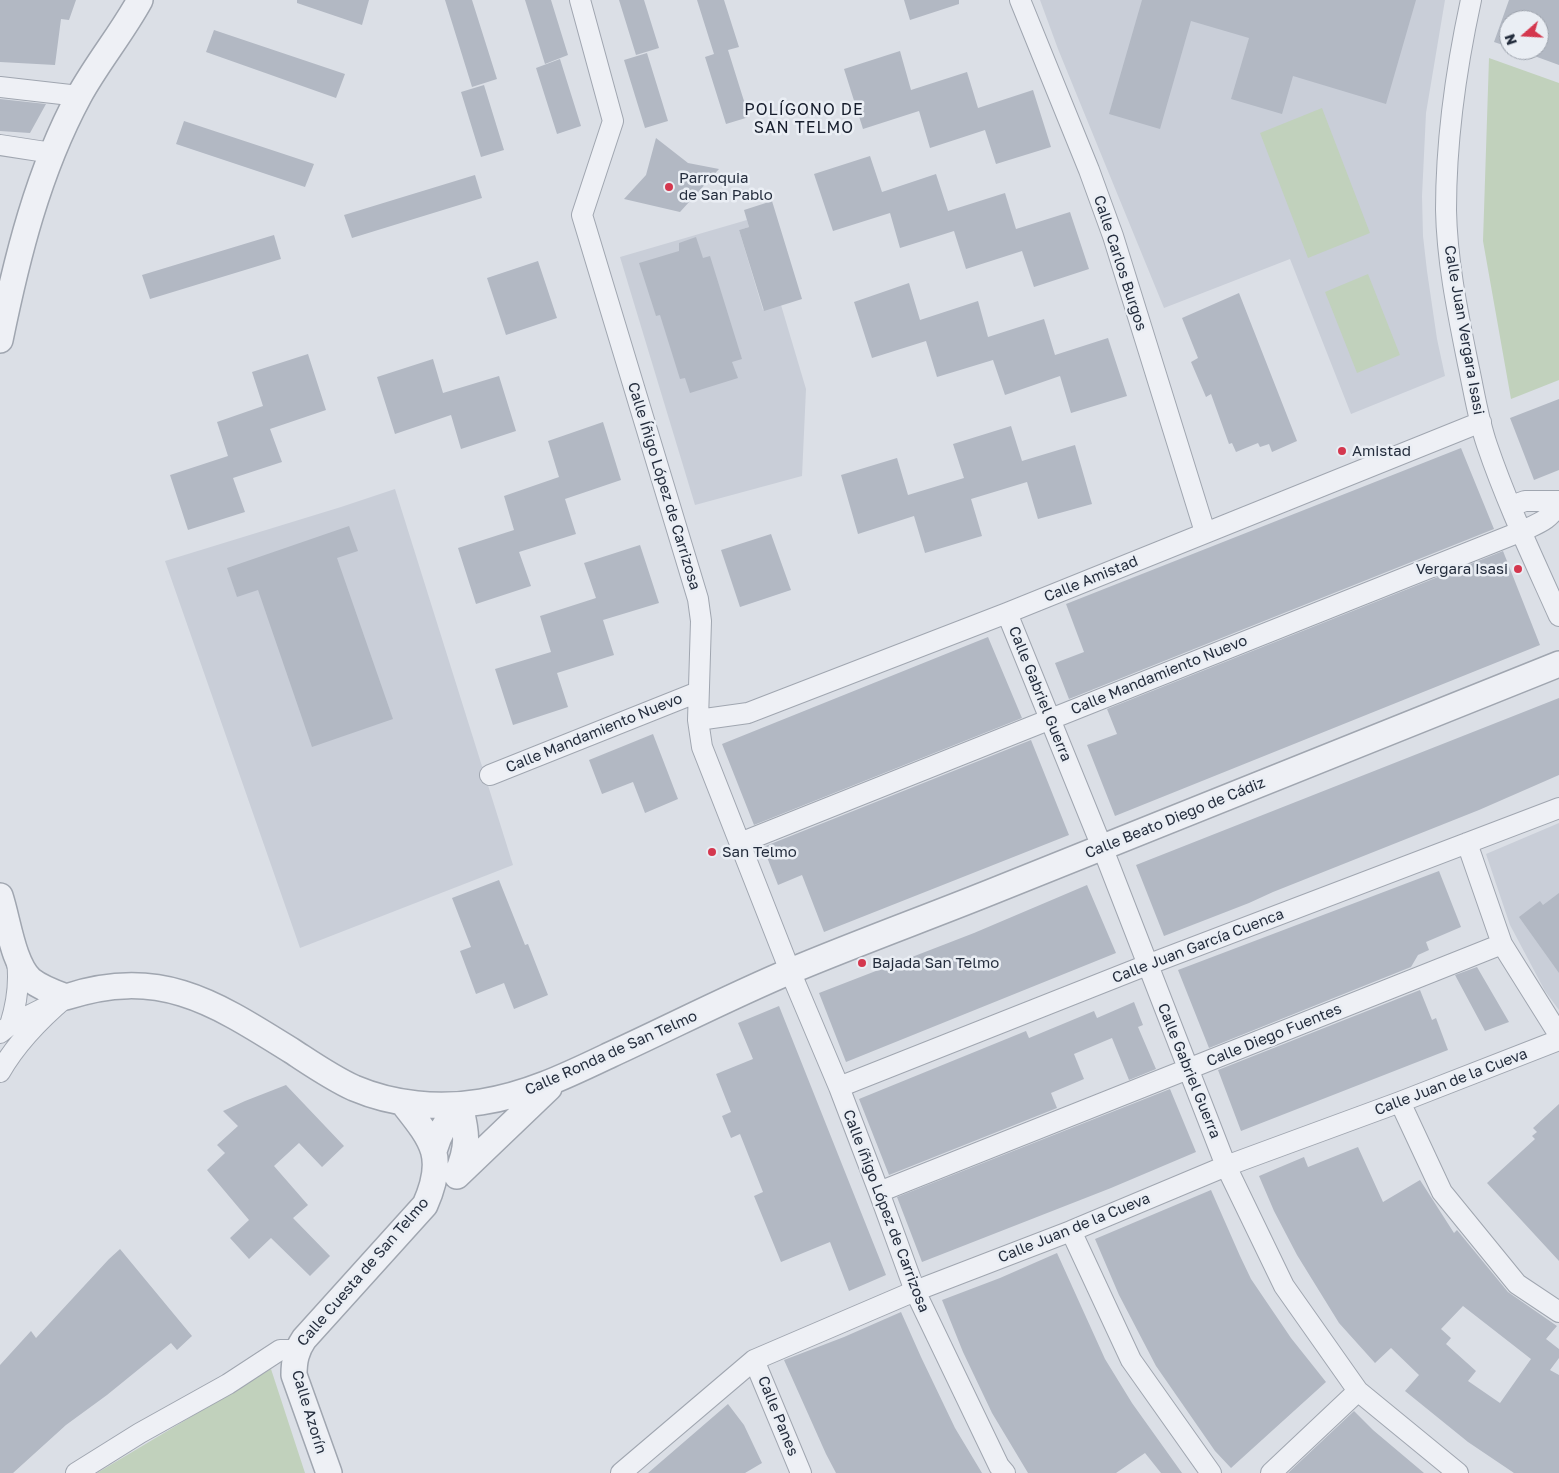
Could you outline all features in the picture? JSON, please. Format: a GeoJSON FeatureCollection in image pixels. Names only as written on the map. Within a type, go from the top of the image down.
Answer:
{"type":"FeatureCollection","features":[{"type":"Feature","properties":{"kind":"street"},"geometry":{"type":"LineString","coordinates":[[0,340],[21,249],[52,153],[80,96],[140,0]]}},
{"type":"Feature","properties":{"kind":"street","name":"Calle Íñigo López de Carrizosa"},"geometry":{"type":"LineString","coordinates":[[580,0],[613,121],[582,215],[698,599],[701,620],[698,720],[702,747],[790,971]]}},
{"type":"Feature","properties":{"kind":"street","name":"Calle Carlos Burgos"},"geometry":{"type":"LineString","coordinates":[[1020,0],[1089,170],[1113,236],[1205,532]]}},
{"type":"Feature","properties":{"kind":"street","name":"Calle Juan Vergara Isasi"},"geometry":{"type":"LineString","coordinates":[[1471,0],[1450,119],[1446,212],[1450,259],[1456,299],[1487,445],[1511,506],[1559,616]]}},
{"type":"Feature","properties":{"kind":"street"},"geometry":{"type":"LineString","coordinates":[[0,87],[80,96]]}},
{"type":"Feature","properties":{"kind":"street"},"geometry":{"type":"LineString","coordinates":[[0,145],[52,153]]}},
{"type":"Feature","properties":{"kind":"street","name":"Calle Amistad"},"geometry":{"type":"LineString","coordinates":[[698,720],[748,713],[1007,613],[1481,422]]}},
{"type":"Feature","properties":{"kind":"street"},"geometry":{"type":"LineString","coordinates":[[1511,506],[1525,501],[1559,502]]}},
{"type":"Feature","properties":{"kind":"street","name":"Calle Mandamiento Nuevo"},"geometry":{"type":"LineString","coordinates":[[740,843],[1522,531],[1542,522],[1553,514],[1559,502]]}},
{"type":"Feature","properties":{"kind":"street","name":"Calle Gabriel Guerra"},"geometry":{"type":"LineString","coordinates":[[1007,613],[1102,847],[1226,1166],[1284,1286],[1358,1391],[1458,1473]]}},
{"type":"Feature","properties":{"kind":"street","name":"Calle Beato Diego de Cádiz"},"geometry":{"type":"LineString","coordinates":[[790,971],[1559,664]]}},
{"type":"Feature","properties":{"kind":"street","name":"Calle Mandamiento Nuevo"},"geometry":{"type":"LineString","coordinates":[[490,775],[698,692]]}},
{"type":"Feature","properties":{"kind":"street","name":"Calle Juan García Cuenca"},"geometry":{"type":"LineString","coordinates":[[839,1087],[1147,965],[1559,808]]}},
{"type":"Feature","properties":{"kind":"street"},"geometry":{"type":"LineString","coordinates":[[1467,843],[1502,944],[1559,1035]]}},
{"type":"Feature","properties":{"kind":"street"},"geometry":{"type":"LineString","coordinates":[[0,896],[17,961],[19,981],[16,1004],[3,1028]]}},
{"type":"Feature","properties":{"kind":"street","name":"Calle Diego Fuentes"},"geometry":{"type":"LineString","coordinates":[[879,1192],[1502,944]]}},
{"type":"Feature","properties":{"kind":"street"},"geometry":{"type":"LineString","coordinates":[[0,1072],[22,1040],[42,1017],[66,997],[31,980],[17,961]]}},
{"type":"Feature","properties":{"kind":"street","name":"Calle Ronda de San Telmo"},"geometry":{"type":"LineString","coordinates":[[3,1028],[66,997],[90,989],[123,986],[162,988],[197,997],[234,1015],[326,1073],[356,1088],[402,1102],[432,1106],[460,1105],[520,1094],[560,1078],[790,971]]}},
{"type":"Feature","properties":{"kind":"street","name":"Calle íñigo López de Carrizosa"},"geometry":{"type":"LineString","coordinates":[[790,971],[839,1087],[915,1291],[999,1466],[1005,1473]]}},
{"type":"Feature","properties":{"kind":"street","name":"Calle Juan de la Cueva"},"geometry":{"type":"LineString","coordinates":[[621,1473],[754,1360],[915,1291],[1071,1231],[1226,1166],[1400,1102],[1559,1040]]}},
{"type":"Feature","properties":{"kind":"street"},"geometry":{"type":"LineString","coordinates":[[425,1205],[442,1194],[457,1176],[537,1097],[560,1078]]}},
{"type":"Feature","properties":{"kind":"street","name":"Calle Cuesta de San Telmo"},"geometry":{"type":"LineString","coordinates":[[76,1473],[140,1433],[228,1384],[280,1350],[297,1350],[304,1339],[425,1205],[434,1187],[436,1168],[434,1151],[425,1132],[402,1102]]}},
{"type":"Feature","properties":{"kind":"street"},"geometry":{"type":"LineString","coordinates":[[1400,1102],[1442,1192],[1517,1284],[1559,1312]]}},
{"type":"Feature","properties":{"kind":"street"},"geometry":{"type":"LineString","coordinates":[[457,1176],[464,1157],[467,1140],[460,1105]]}},
{"type":"Feature","properties":{"kind":"street"},"geometry":{"type":"LineString","coordinates":[[434,1151],[438,1137],[451,1115],[460,1105]]}},
{"type":"Feature","properties":{"kind":"street"},"geometry":{"type":"LineString","coordinates":[[1071,1231],[1131,1360],[1211,1473]]}},
{"type":"Feature","properties":{"kind":"street","name":"Calle Azorín"},"geometry":{"type":"LineString","coordinates":[[297,1350],[294,1362],[294,1375],[329,1473]]}},
{"type":"Feature","properties":{"kind":"street","name":"Calle Panes"},"geometry":{"type":"LineString","coordinates":[[754,1360],[801,1473]]}},
{"type":"Feature","properties":{"kind":"street"},"geometry":{"type":"LineString","coordinates":[[1271,1473],[1358,1391]]}},
{"type":"Feature","properties":{"kind":"shaded area"},"geometry":{"type":"Polygon","coordinates":[[[1040,0],[1445,0],[1426,113],[1422,196],[1423,236],[1427,271],[1437,339],[1445,376],[1351,414],[1290,259],[1164,308],[1058,49],[1040,0]]]}},
{"type":"Feature","properties":{"kind":"shaded area"},"geometry":{"type":"Polygon","coordinates":[[[747,220],[749,227],[739,230],[763,310],[781,305],[806,389],[802,476],[695,505],[620,257],[747,220]]]}},
{"type":"Feature","properties":{"kind":"shaded area"},"geometry":{"type":"Polygon","coordinates":[[[395,489],[513,865],[300,948],[165,561],[395,489]]]}},
{"type":"Feature","properties":{"kind":"shaded area"},"geometry":{"type":"Polygon","coordinates":[[[1559,823],[1559,1010],[1545,991],[1510,925],[1486,854],[1559,823]]]}},
{"type":"Feature","properties":{"kind":"green space"},"geometry":{"type":"Polygon","coordinates":[[[1489,58],[1559,83],[1559,380],[1511,399],[1483,241],[1489,58]]]}},
{"type":"Feature","properties":{"kind":"green space"},"geometry":{"type":"Polygon","coordinates":[[[1322,108],[1370,233],[1308,258],[1260,133],[1322,108]]]}},
{"type":"Feature","properties":{"kind":"green space"},"geometry":{"type":"Polygon","coordinates":[[[1368,274],[1400,355],[1357,373],[1325,292],[1368,274]]]}},
{"type":"Feature","properties":{"kind":"green space"},"geometry":{"type":"Polygon","coordinates":[[[271,1369],[305,1473],[97,1473],[271,1369]]]}},
{"type":"Feature","properties":{"kind":"building"},"geometry":{"type":"Polygon","coordinates":[[[0,0],[76,0],[69,20],[61,19],[55,65],[0,62],[0,0]]]}},
{"type":"Feature","properties":{"kind":"building"},"geometry":{"type":"Polygon","coordinates":[[[297,0],[369,0],[362,25],[297,3],[297,0]]]}},
{"type":"Feature","properties":{"kind":"building"},"geometry":{"type":"Polygon","coordinates":[[[445,0],[472,0],[497,79],[472,87],[445,0]]]}},
{"type":"Feature","properties":{"kind":"building"},"geometry":{"type":"Polygon","coordinates":[[[525,0],[551,0],[568,55],[545,64],[525,0]]]}},
{"type":"Feature","properties":{"kind":"building"},"geometry":{"type":"Polygon","coordinates":[[[619,0],[644,0],[659,48],[636,55],[619,0]]]}},
{"type":"Feature","properties":{"kind":"building"},"geometry":{"type":"Polygon","coordinates":[[[697,0],[724,0],[739,47],[728,50],[749,117],[726,124],[705,57],[714,54],[697,0]]]}},
{"type":"Feature","properties":{"kind":"building"},"geometry":{"type":"Polygon","coordinates":[[[904,0],[959,0],[959,4],[910,20],[904,0]]]}},
{"type":"Feature","properties":{"kind":"building"},"geometry":{"type":"Polygon","coordinates":[[[1142,0],[1416,0],[1386,104],[1293,76],[1282,114],[1231,99],[1249,38],[1191,21],[1160,129],[1109,114],[1142,0]]]}},
{"type":"Feature","properties":{"kind":"building"},"geometry":{"type":"Polygon","coordinates":[[[1509,0],[1559,0],[1559,65],[1545,60],[1549,60],[1549,10],[1505,10],[1509,0]]]}},
{"type":"Feature","properties":{"kind":"building"},"geometry":{"type":"Polygon","coordinates":[[[1499,28],[1499,44],[1494,42],[1499,28]]]}},
{"type":"Feature","properties":{"kind":"building"},"geometry":{"type":"Polygon","coordinates":[[[214,30],[345,74],[336,98],[206,52],[214,30]]]}},
{"type":"Feature","properties":{"kind":"building"},"geometry":{"type":"Polygon","coordinates":[[[900,51],[911,90],[967,72],[978,108],[1033,90],[1051,147],[996,164],[985,130],[930,148],[919,111],[863,129],[844,69],[900,51]]]}},
{"type":"Feature","properties":{"kind":"building"},"geometry":{"type":"Polygon","coordinates":[[[647,53],[668,121],[645,128],[624,60],[647,53]]]}},
{"type":"Feature","properties":{"kind":"building"},"geometry":{"type":"Polygon","coordinates":[[[560,59],[581,126],[557,134],[536,68],[560,59]]]}},
{"type":"Feature","properties":{"kind":"building"},"geometry":{"type":"Polygon","coordinates":[[[484,85],[504,150],[481,157],[461,92],[484,85]]]}},
{"type":"Feature","properties":{"kind":"building"},"geometry":{"type":"Polygon","coordinates":[[[0,99],[46,104],[30,133],[0,131],[0,99]]]}},
{"type":"Feature","properties":{"kind":"building"},"geometry":{"type":"Polygon","coordinates":[[[184,121],[314,164],[305,187],[176,144],[184,121]]]}},
{"type":"Feature","properties":{"kind":"building","name":"Parroquia de San Pablo"},"geometry":{"type":"Polygon","coordinates":[[[656,138],[688,163],[719,169],[680,212],[624,199],[646,175],[656,138]]]}},
{"type":"Feature","properties":{"kind":"building"},"geometry":{"type":"Polygon","coordinates":[[[870,156],[882,192],[936,174],[948,211],[1005,193],[1016,229],[1070,212],[1089,269],[1034,287],[1022,251],[966,269],[954,231],[900,248],[890,213],[833,231],[814,174],[870,156]]]}},
{"type":"Feature","properties":{"kind":"building"},"geometry":{"type":"Polygon","coordinates":[[[475,175],[482,198],[352,238],[344,215],[475,175]]]}},
{"type":"Feature","properties":{"kind":"building"},"geometry":{"type":"Polygon","coordinates":[[[772,201],[802,299],[764,311],[739,230],[749,227],[744,210],[772,201]]]}},
{"type":"Feature","properties":{"kind":"building"},"geometry":{"type":"Polygon","coordinates":[[[274,235],[281,259],[150,299],[142,275],[274,235]]]}},
{"type":"Feature","properties":{"kind":"building"},"geometry":{"type":"Polygon","coordinates":[[[696,237],[703,258],[710,256],[742,359],[732,362],[738,378],[690,393],[685,378],[680,379],[660,315],[656,316],[639,263],[679,251],[679,243],[696,237]]]}},
{"type":"Feature","properties":{"kind":"building"},"geometry":{"type":"Polygon","coordinates":[[[538,261],[557,318],[506,335],[487,278],[538,261]]]}},
{"type":"Feature","properties":{"kind":"building"},"geometry":{"type":"Polygon","coordinates":[[[909,283],[920,320],[978,301],[988,337],[1044,319],[1055,355],[1108,338],[1127,396],[1071,413],[1060,376],[1005,395],[993,360],[937,377],[926,341],[872,358],[854,302],[909,283]]]}},
{"type":"Feature","properties":{"kind":"building"},"geometry":{"type":"Polygon","coordinates":[[[1239,293],[1297,441],[1272,452],[1269,444],[1260,447],[1258,443],[1236,452],[1232,443],[1229,444],[1211,394],[1206,397],[1191,362],[1198,358],[1182,318],[1239,293]]]}},
{"type":"Feature","properties":{"kind":"building"},"geometry":{"type":"Polygon","coordinates":[[[308,354],[326,410],[270,429],[282,462],[233,478],[245,512],[188,530],[170,475],[228,456],[217,422],[263,406],[252,372],[308,354]]]}},
{"type":"Feature","properties":{"kind":"building"},"geometry":{"type":"Polygon","coordinates":[[[433,359],[443,393],[499,376],[516,431],[461,449],[451,415],[395,434],[377,377],[433,359]]]}},
{"type":"Feature","properties":{"kind":"building"},"geometry":{"type":"Polygon","coordinates":[[[1559,399],[1559,470],[1534,480],[1510,418],[1559,399]]]}},
{"type":"Feature","properties":{"kind":"building"},"geometry":{"type":"Polygon","coordinates":[[[603,422],[621,480],[565,499],[576,534],[519,552],[531,586],[476,604],[458,548],[514,530],[504,496],[559,477],[548,441],[603,422]]]}},
{"type":"Feature","properties":{"kind":"building"},"geometry":{"type":"Polygon","coordinates":[[[1011,426],[1022,461],[1075,445],[1092,504],[1038,519],[1027,482],[971,499],[982,536],[925,553],[914,516],[858,534],[841,475],[897,458],[908,495],[964,478],[953,444],[1011,426]]]}},
{"type":"Feature","properties":{"kind":"building"},"geometry":{"type":"Polygon","coordinates":[[[1461,448],[1494,529],[1069,699],[1055,663],[1084,652],[1066,604],[1461,448]]]}},
{"type":"Feature","properties":{"kind":"building"},"geometry":{"type":"Polygon","coordinates":[[[349,526],[358,551],[337,558],[393,719],[312,747],[258,590],[237,597],[227,568],[349,526]]]}},
{"type":"Feature","properties":{"kind":"building"},"geometry":{"type":"Polygon","coordinates":[[[771,534],[791,590],[740,607],[721,550],[771,534]]]}},
{"type":"Feature","properties":{"kind":"building"},"geometry":{"type":"Polygon","coordinates":[[[640,545],[659,603],[603,620],[614,655],[557,673],[568,707],[513,725],[495,669],[551,652],[540,616],[596,598],[584,563],[640,545]]]}},
{"type":"Feature","properties":{"kind":"building"},"geometry":{"type":"Polygon","coordinates":[[[1503,551],[1540,645],[1115,816],[1087,745],[1117,734],[1107,709],[1503,551]]]}},
{"type":"Feature","properties":{"kind":"building"},"geometry":{"type":"Polygon","coordinates":[[[988,637],[1022,718],[754,825],[722,744],[988,637]]]}},
{"type":"Feature","properties":{"kind":"building"},"geometry":{"type":"Polygon","coordinates":[[[1559,698],[1559,775],[1479,810],[1164,936],[1136,865],[1559,698]]]}},
{"type":"Feature","properties":{"kind":"building"},"geometry":{"type":"Polygon","coordinates":[[[653,734],[678,799],[645,813],[633,782],[602,794],[589,760],[653,734]]]}},
{"type":"Feature","properties":{"kind":"building"},"geometry":{"type":"Polygon","coordinates":[[[1031,740],[1069,835],[824,932],[802,875],[778,885],[763,847],[1031,740]]]}},
{"type":"Feature","properties":{"kind":"building"},"geometry":{"type":"Polygon","coordinates":[[[1439,871],[1461,927],[1426,942],[1429,950],[1418,955],[1411,967],[1209,1048],[1178,970],[1439,871]]]}},
{"type":"Feature","properties":{"kind":"building"},"geometry":{"type":"Polygon","coordinates":[[[499,880],[525,945],[528,944],[548,995],[514,1009],[504,983],[476,994],[460,951],[471,947],[452,898],[499,880]]]}},
{"type":"Feature","properties":{"kind":"building"},"geometry":{"type":"Polygon","coordinates":[[[1087,885],[1116,953],[846,1062],[819,993],[974,933],[1087,885]]]}},
{"type":"Feature","properties":{"kind":"building"},"geometry":{"type":"Polygon","coordinates":[[[1559,893],[1559,973],[1519,917],[1540,901],[1543,905],[1559,893]]]}},
{"type":"Feature","properties":{"kind":"building"},"geometry":{"type":"Polygon","coordinates":[[[1477,967],[1509,1022],[1485,1031],[1455,975],[1477,967]]]}},
{"type":"Feature","properties":{"kind":"building"},"geometry":{"type":"Polygon","coordinates":[[[1420,990],[1432,1020],[1436,1018],[1448,1050],[1241,1131],[1218,1070],[1420,990]]]}},
{"type":"Feature","properties":{"kind":"building"},"geometry":{"type":"Polygon","coordinates":[[[1134,1002],[1143,1025],[1138,1027],[1156,1069],[1129,1080],[1112,1038],[1074,1054],[1084,1079],[1051,1093],[1057,1108],[889,1175],[859,1099],[1026,1031],[1029,1038],[1094,1011],[1097,1018],[1134,1002]]]}},
{"type":"Feature","properties":{"kind":"building"},"geometry":{"type":"Polygon","coordinates":[[[779,1006],[886,1275],[849,1291],[830,1242],[781,1262],[754,1196],[763,1192],[740,1134],[731,1138],[722,1116],[731,1112],[716,1074],[753,1059],[738,1023],[779,1006]]]}},
{"type":"Feature","properties":{"kind":"building"},"geometry":{"type":"Polygon","coordinates":[[[286,1085],[344,1146],[322,1167],[299,1143],[274,1166],[308,1205],[293,1218],[330,1256],[310,1276],[271,1238],[249,1259],[230,1238],[249,1220],[207,1170],[225,1153],[217,1145],[238,1126],[223,1111],[286,1085]]]}},
{"type":"Feature","properties":{"kind":"building"},"geometry":{"type":"Polygon","coordinates":[[[1170,1089],[1196,1152],[1111,1188],[922,1262],[897,1197],[1170,1089]]]}},
{"type":"Feature","properties":{"kind":"building"},"geometry":{"type":"Polygon","coordinates":[[[1559,1104],[1559,1261],[1487,1183],[1535,1139],[1532,1136],[1537,1132],[1533,1128],[1559,1104]]]}},
{"type":"Feature","properties":{"kind":"building"},"geometry":{"type":"Polygon","coordinates":[[[1358,1147],[1383,1202],[1420,1180],[1454,1233],[1457,1230],[1508,1292],[1557,1326],[1546,1339],[1559,1349],[1559,1358],[1550,1370],[1559,1375],[1559,1473],[1514,1473],[1468,1442],[1405,1391],[1419,1375],[1391,1348],[1375,1363],[1339,1323],[1297,1255],[1274,1211],[1259,1176],[1304,1157],[1308,1167],[1358,1147]],[[1463,1306],[1441,1329],[1451,1338],[1446,1344],[1476,1371],[1468,1381],[1500,1403],[1531,1359],[1463,1306]]]}},
{"type":"Feature","properties":{"kind":"building"},"geometry":{"type":"Polygon","coordinates":[[[1211,1190],[1251,1279],[1291,1338],[1326,1382],[1231,1468],[1215,1451],[1156,1366],[1119,1295],[1095,1239],[1211,1190]]]}},
{"type":"Feature","properties":{"kind":"building"},"geometry":{"type":"Polygon","coordinates":[[[120,1249],[192,1336],[177,1350],[171,1343],[107,1395],[66,1425],[13,1473],[0,1473],[0,1365],[31,1331],[36,1338],[120,1249]]]}},
{"type":"Feature","properties":{"kind":"building"},"geometry":{"type":"Polygon","coordinates":[[[1057,1253],[1105,1359],[1132,1403],[1182,1473],[1161,1473],[1145,1453],[1116,1473],[1028,1473],[992,1413],[963,1352],[942,1300],[1000,1278],[1057,1253]]]}},
{"type":"Feature","properties":{"kind":"building"},"geometry":{"type":"Polygon","coordinates":[[[901,1312],[955,1428],[982,1473],[836,1473],[826,1454],[784,1360],[901,1312]]]}},
{"type":"Feature","properties":{"kind":"building"},"geometry":{"type":"Polygon","coordinates":[[[728,1404],[744,1425],[762,1463],[745,1473],[648,1473],[728,1404]]]}},
{"type":"Feature","properties":{"kind":"building"},"geometry":{"type":"Polygon","coordinates":[[[1354,1411],[1373,1430],[1424,1473],[1288,1473],[1354,1411]]]}},
{"type":"Feature","properties":{"kind":"place","name":"Parroquia de San Pablo"},"geometry":{"type":"Point","coordinates":[669,187]}},
{"type":"Feature","properties":{"kind":"place","name":"Amistad"},"geometry":{"type":"Point","coordinates":[1342,451]}},
{"type":"Feature","properties":{"kind":"place","name":"Vergara Isasi"},"geometry":{"type":"Point","coordinates":[1518,569]}},
{"type":"Feature","properties":{"kind":"place","name":"San Telmo"},"geometry":{"type":"Point","coordinates":[712,852]}},
{"type":"Feature","properties":{"kind":"place","name":"Bajada San Telmo"},"geometry":{"type":"Point","coordinates":[862,963]}},
{"type":"Feature","properties":{"kind":"district","name":"POLÍGONO DE SAN TELMO"},"geometry":{"type":"Point","coordinates":[804,119]}}]}
